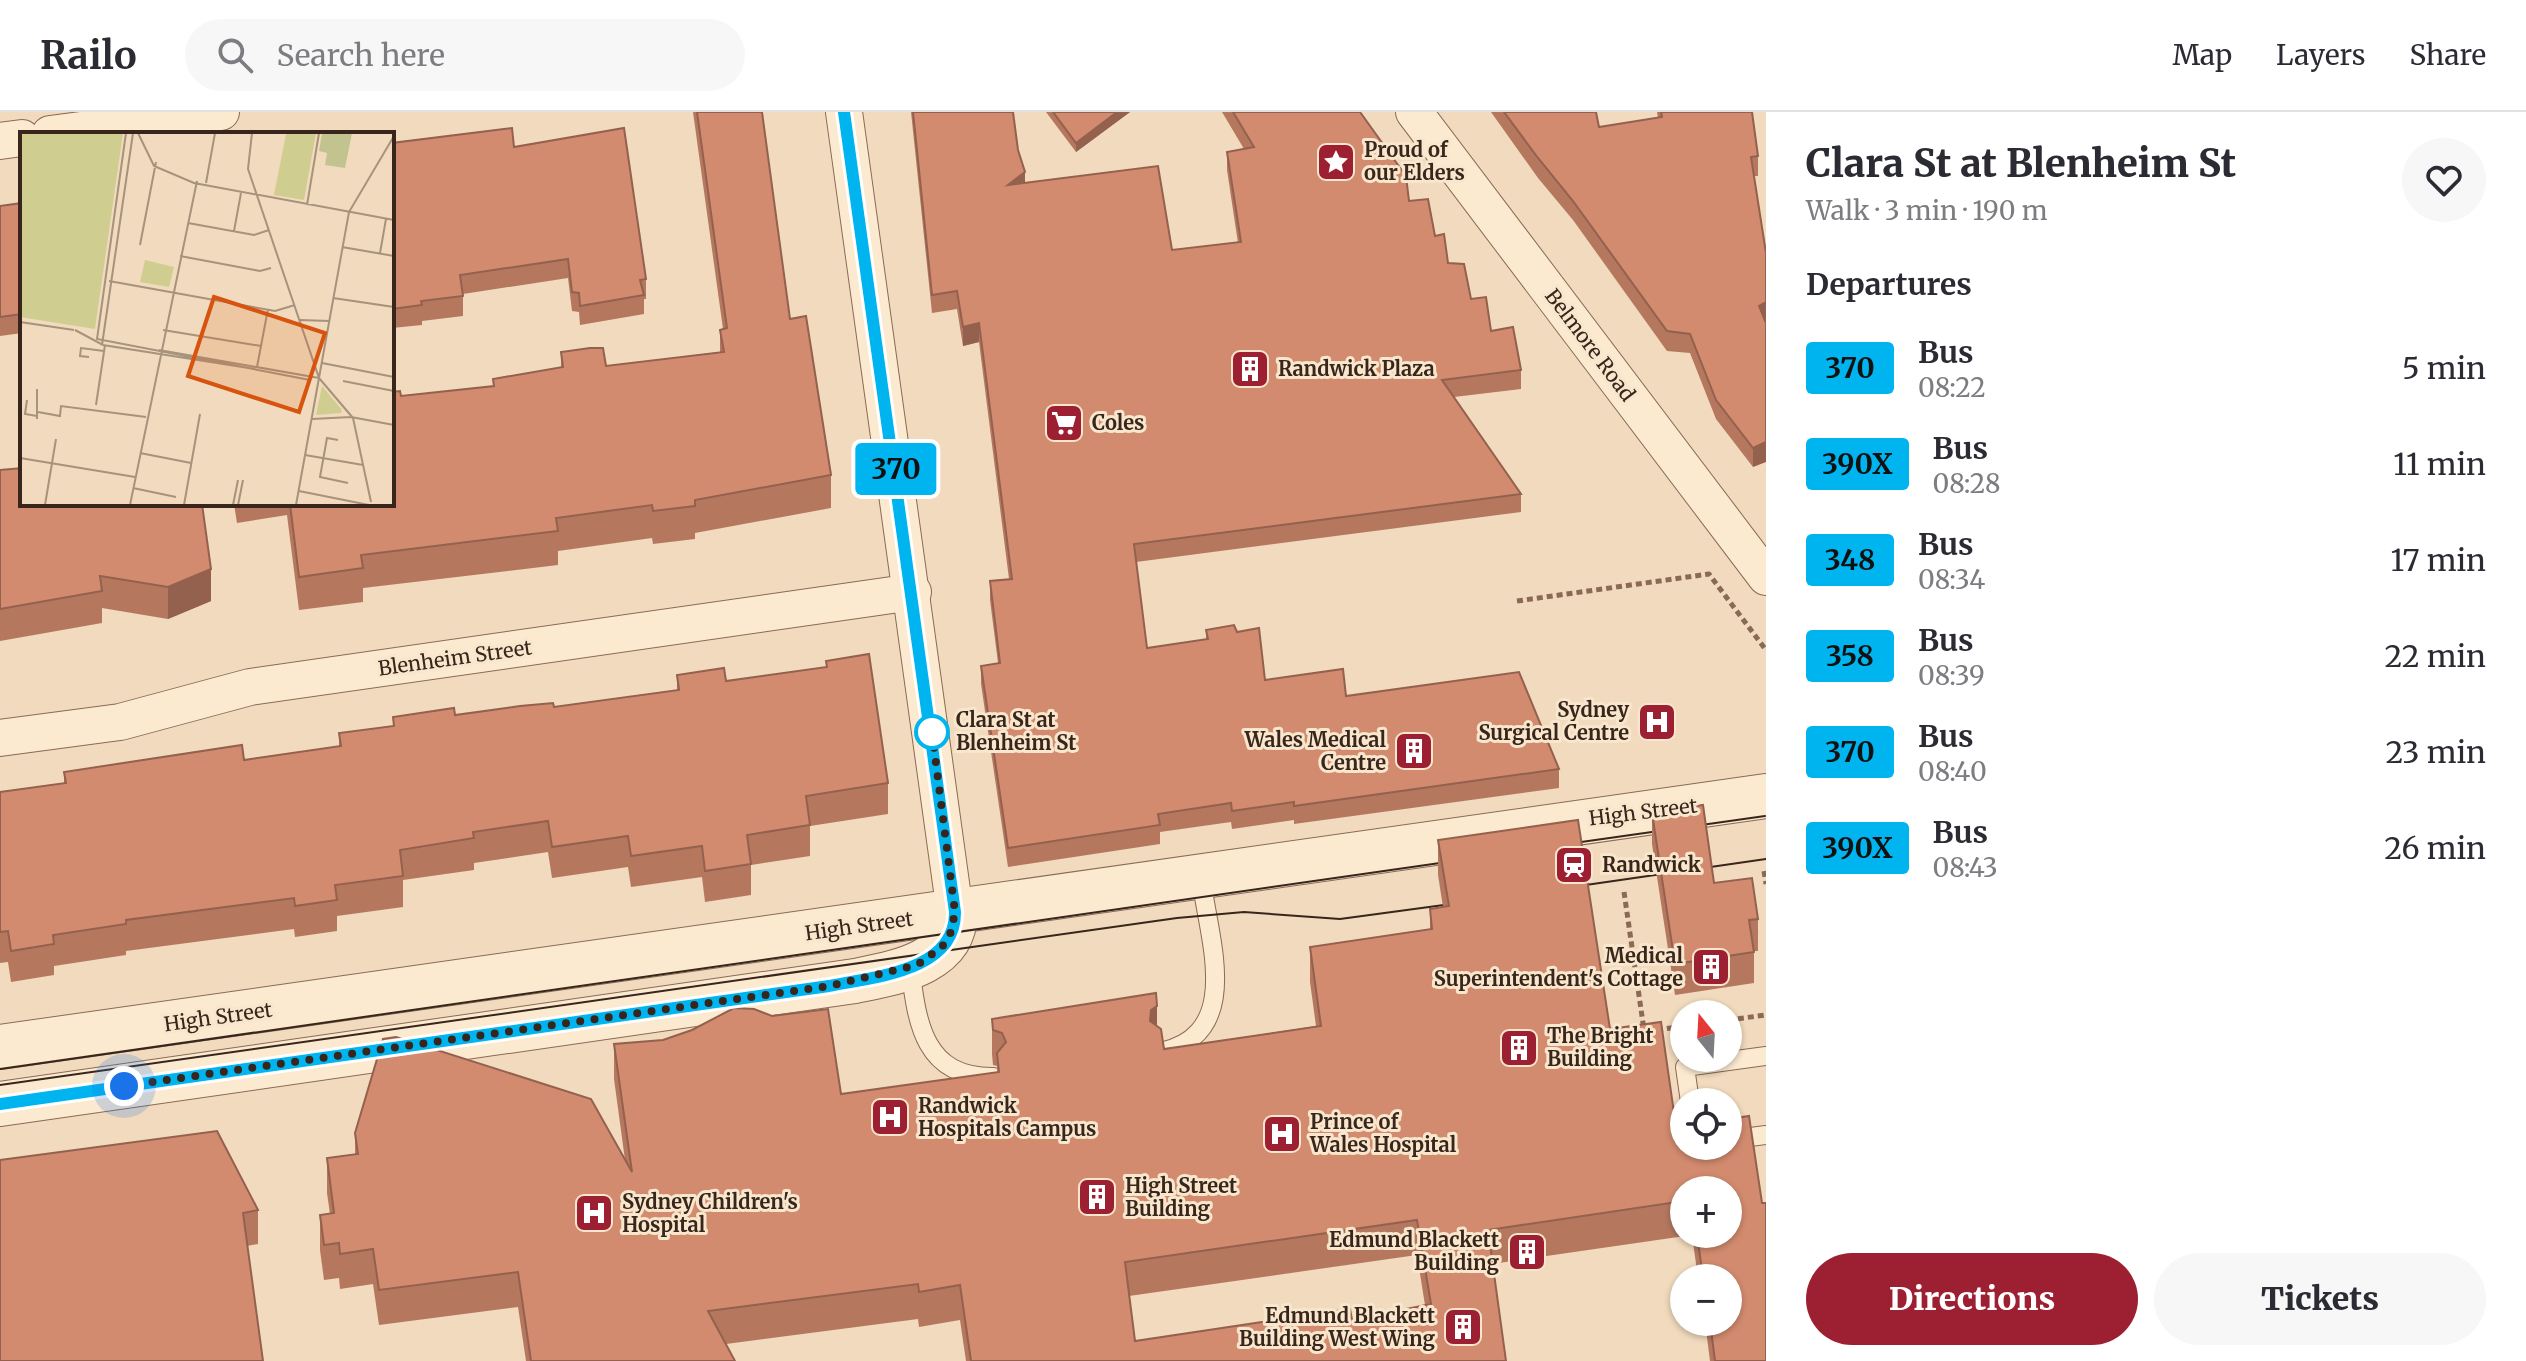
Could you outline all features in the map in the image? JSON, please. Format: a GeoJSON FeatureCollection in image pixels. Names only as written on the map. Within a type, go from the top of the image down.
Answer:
{"type":"FeatureCollection","features":[{"type":"Feature","properties":{"kind":"street"},"geometry":{"type":"LineString","coordinates":[[66,132],[221,112]]}},
{"type":"Feature","properties":{"kind":"street"},"geometry":{"type":"LineString","coordinates":[[0,1104],[829,986],[910,967],[927,960],[942,947],[951,932],[955,912],[844,112]]}},
{"type":"Feature","properties":{"kind":"street","name":"Belmore Road"},"geometry":{"type":"LineString","coordinates":[[1414,112],[1750,544],[1766,577]]}},
{"type":"Feature","properties":{"kind":"street"},"geometry":{"type":"LineString","coordinates":[[0,141],[20,138]]}},
{"type":"Feature","properties":{"kind":"street","name":"Blenheim Street"},"geometry":{"type":"LineString","coordinates":[[0,738],[120,722],[250,687],[913,592]]}},
{"type":"Feature","properties":{"kind":"street","name":"High Street"},"geometry":{"type":"LineString","coordinates":[[0,1047],[1766,796]]}},
{"type":"Feature","properties":{"kind":"lane"},"geometry":{"type":"LineString","coordinates":[[1161,1052],[1191,1042],[1212,1015],[1215,982],[1201,877]]}},
{"type":"Feature","properties":{"kind":"lane"},"geometry":{"type":"LineString","coordinates":[[910,967],[916,1015],[931,1049],[953,1068],[994,1077]]}},
{"type":"Feature","properties":{"kind":"lane"},"geometry":{"type":"LineString","coordinates":[[1688,1088],[1685,1067],[1766,1056]]}},
{"type":"Feature","properties":{"kind":"lane"},"geometry":{"type":"LineString","coordinates":[[1742,1138],[1766,1135]]}},
{"type":"Feature","properties":{"kind":"path"},"geometry":{"type":"LineString","coordinates":[[1517,601],[1709,574],[1766,650]]}},
{"type":"Feature","properties":{"kind":"path"},"geometry":{"type":"LineString","coordinates":[[1764,871],[1766,884]]}},
{"type":"Feature","properties":{"kind":"path"},"geometry":{"type":"LineString","coordinates":[[1624,892],[1645,1031]]}},
{"type":"Feature","properties":{"kind":"path"},"geometry":{"type":"LineString","coordinates":[[1742,1018],[1766,1015]]}},
{"type":"Feature","properties":{"kind":"path"},"geometry":{"type":"LineString","coordinates":[[1632,1034],[1670,1028]]}},
{"type":"Feature","properties":{"kind":"building"},"geometry":{"type":"Polygon","coordinates":[[[697,112],[762,112],[790,319],[806,316],[831,475],[695,500],[695,506],[653,511],[652,505],[556,518],[558,531],[361,555],[363,568],[299,577],[290,506],[394,506],[394,392],[400,391],[401,396],[494,386],[493,379],[563,367],[561,352],[590,348],[603,348],[606,366],[724,352],[720,330],[727,328],[697,112]]]}},
{"type":"Feature","properties":{"kind":"building"},"geometry":{"type":"Polygon","coordinates":[[[913,112],[1013,112],[1018,150],[1025,172],[1008,185],[1158,166],[1172,250],[1241,242],[1227,152],[1254,147],[1233,112],[1360,112],[1406,176],[1409,201],[1428,199],[1435,236],[1444,234],[1448,263],[1464,264],[1471,299],[1486,297],[1491,331],[1513,327],[1521,370],[1442,380],[1521,494],[1134,544],[1147,648],[1208,639],[1206,630],[1234,625],[1237,632],[1259,628],[1265,680],[1343,669],[1346,696],[1519,672],[1559,769],[1294,806],[1294,802],[1232,811],[1231,803],[1158,814],[1160,825],[1008,848],[981,666],[1000,663],[990,581],[1012,579],[979,323],[963,327],[957,291],[932,295],[913,112]]]}},
{"type":"Feature","properties":{"kind":"building"},"geometry":{"type":"Polygon","coordinates":[[[1053,112],[1117,112],[1076,143],[1053,112]]]}},
{"type":"Feature","properties":{"kind":"building"},"geometry":{"type":"Polygon","coordinates":[[[1504,112],[1596,112],[1599,127],[1662,117],[1661,112],[1752,112],[1758,156],[1751,157],[1766,253],[1766,302],[1759,306],[1766,323],[1766,442],[1753,448],[1716,400],[1690,334],[1667,331],[1504,112]]]}},
{"type":"Feature","properties":{"kind":"building"},"geometry":{"type":"Polygon","coordinates":[[[512,128],[514,147],[624,128],[646,279],[640,280],[644,295],[580,306],[579,293],[572,292],[568,259],[460,275],[463,296],[421,301],[422,305],[394,309],[394,143],[512,128]]]}},
{"type":"Feature","properties":{"kind":"building"},"geometry":{"type":"Polygon","coordinates":[[[20,203],[20,314],[0,317],[0,206],[20,203]]]}},
{"type":"Feature","properties":{"kind":"building"},"geometry":{"type":"Polygon","coordinates":[[[20,468],[20,506],[202,506],[211,569],[168,587],[100,576],[102,591],[0,609],[0,470],[20,468]]]}},
{"type":"Feature","properties":{"kind":"building"},"geometry":{"type":"Polygon","coordinates":[[[869,654],[888,783],[806,796],[810,825],[747,835],[751,864],[705,871],[702,846],[631,856],[628,836],[552,847],[548,821],[473,832],[474,838],[400,850],[403,876],[335,885],[337,900],[295,906],[294,898],[126,920],[126,924],[53,935],[54,944],[11,951],[8,931],[0,932],[0,792],[66,783],[64,772],[242,745],[244,760],[341,746],[339,733],[394,726],[393,717],[454,708],[455,715],[553,703],[554,707],[679,690],[677,675],[724,668],[726,681],[827,667],[826,661],[869,654]]]}},
{"type":"Feature","properties":{"kind":"building"},"geometry":{"type":"Polygon","coordinates":[[[1703,805],[1714,883],[1752,878],[1758,919],[1749,920],[1754,952],[1675,964],[1652,813],[1703,805]]]}},
{"type":"Feature","properties":{"kind":"building","name":"Randwick Hospitals Campus"},"geometry":{"type":"Polygon","coordinates":[[[1578,820],[1610,1029],[1661,1022],[1670,1088],[1670,1160],[1742,1160],[1742,1117],[1749,1116],[1762,1203],[1766,1203],[1766,1361],[1715,1361],[1712,1336],[1742,1336],[1742,1264],[1701,1264],[1699,1248],[1742,1248],[1742,1176],[1670,1176],[1670,1203],[1488,1230],[1506,1361],[971,1361],[960,1285],[919,1292],[918,1284],[708,1311],[735,1361],[531,1361],[518,1272],[379,1290],[373,1249],[340,1254],[339,1243],[324,1245],[320,1215],[334,1213],[327,1158],[358,1154],[355,1133],[383,1039],[396,1037],[591,1099],[632,1172],[614,1044],[663,1040],[692,1030],[734,1008],[754,1009],[772,1016],[828,1009],[841,1094],[999,1072],[997,1053],[1006,1042],[1002,1033],[993,1030],[992,1019],[1156,993],[1157,1006],[1151,1010],[1150,1021],[1161,1029],[1164,1049],[1321,1026],[1310,947],[1432,929],[1430,909],[1449,906],[1438,840],[1578,820]],[[1417,1220],[1125,1262],[1135,1341],[1350,1309],[1352,1320],[1431,1304],[1417,1220]]]}},
{"type":"Feature","properties":{"kind":"building"},"geometry":{"type":"Polygon","coordinates":[[[217,1131],[258,1210],[243,1213],[263,1361],[0,1361],[0,1160],[217,1131]]]}},
{"type":"Feature","properties":{"kind":"tram line"},"geometry":{"type":"LineString","coordinates":[[1560,845],[1765,816]]}},
{"type":"Feature","properties":{"kind":"tram line"},"geometry":{"type":"LineString","coordinates":[[1565,888],[1766,859]]}},
{"type":"Feature","properties":{"kind":"tram line"},"geometry":{"type":"LineString","coordinates":[[0,1069],[1461,860]]}},
{"type":"Feature","properties":{"kind":"tram line"},"geometry":{"type":"LineString","coordinates":[[0,1085],[1177,918],[1244,912],[1340,919],[1466,902]]}},
{"type":"Feature","properties":{"kind":"bus line","name":"370"},"geometry":{"type":"LineString","coordinates":[[0,1104],[829,986],[917,965],[942,947],[956,918],[899,488],[844,112]]}},
{"type":"Feature","properties":{"kind":"place","name":"Proud of our Elders"},"geometry":{"type":"Point","coordinates":[1336,162]}},
{"type":"Feature","properties":{"kind":"place","name":"Randwick Plaza"},"geometry":{"type":"Point","coordinates":[1250,369]}},
{"type":"Feature","properties":{"kind":"place","name":"Coles"},"geometry":{"type":"Point","coordinates":[1064,423]}},
{"type":"Feature","properties":{"kind":"place","name":"Sydney Surgical Centre"},"geometry":{"type":"Point","coordinates":[1657,722]}},
{"type":"Feature","properties":{"kind":"place","name":"Clara St at Blenheim St"},"geometry":{"type":"Point","coordinates":[932,732]}},
{"type":"Feature","properties":{"kind":"place","name":"Wales Medical Centre"},"geometry":{"type":"Point","coordinates":[1414,751]}},
{"type":"Feature","properties":{"kind":"place","name":"Randwick"},"geometry":{"type":"Point","coordinates":[1574,865]}},
{"type":"Feature","properties":{"kind":"place","name":"Medical Superintendent's Cottage"},"geometry":{"type":"Point","coordinates":[1711,967]}},
{"type":"Feature","properties":{"kind":"place","name":"The Bright Building"},"geometry":{"type":"Point","coordinates":[1519,1048]}},
{"type":"Feature","properties":{"kind":"place","name":"Randwick Hospitals Campus"},"geometry":{"type":"Point","coordinates":[890,1117]}},
{"type":"Feature","properties":{"kind":"place","name":"Prince of Wales Hospital"},"geometry":{"type":"Point","coordinates":[1282,1134]}},
{"type":"Feature","properties":{"kind":"place","name":"High Street Building"},"geometry":{"type":"Point","coordinates":[1097,1197]}},
{"type":"Feature","properties":{"kind":"place","name":"Sydney Children's Hospital"},"geometry":{"type":"Point","coordinates":[594,1213]}},
{"type":"Feature","properties":{"kind":"place","name":"Edmund Blackett Building"},"geometry":{"type":"Point","coordinates":[1527,1252]}},
{"type":"Feature","properties":{"kind":"place","name":"Edmund Blackett Building West Wing"},"geometry":{"type":"Point","coordinates":[1463,1327]}},
{"type":"Feature","properties":{"kind":"route"},"geometry":{"type":"LineString","coordinates":[[124,1086],[829,986],[917,965],[942,947],[956,918],[932,732]]}}]}
